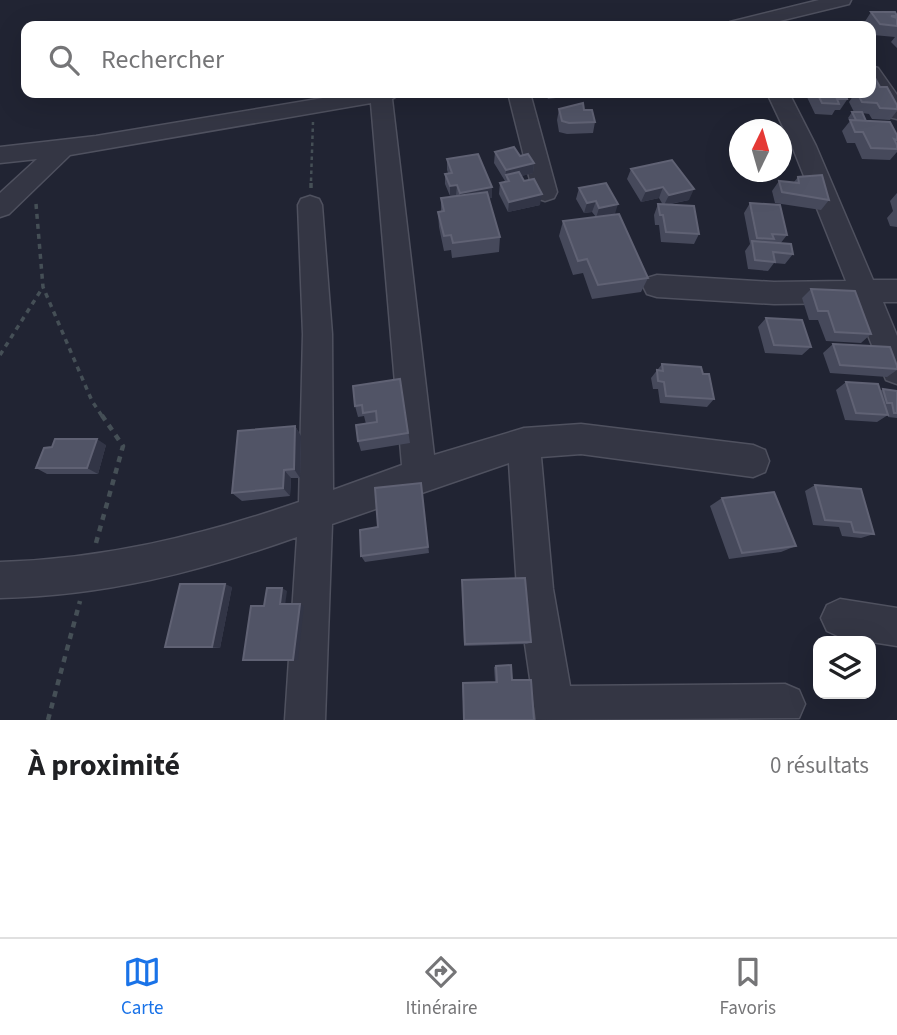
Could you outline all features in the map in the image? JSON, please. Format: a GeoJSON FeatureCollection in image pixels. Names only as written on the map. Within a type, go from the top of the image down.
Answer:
{"type":"FeatureCollection","features":[{"type":"Feature","properties":{"kind":"street"},"geometry":{"type":"LineString","coordinates":[[760,21],[834,2],[839,21]]}},
{"type":"Feature","properties":{"kind":"street"},"geometry":{"type":"LineString","coordinates":[[876,80],[897,112]]}},
{"type":"Feature","properties":{"kind":"street"},"geometry":{"type":"LineString","coordinates":[[0,155],[63,148],[362,98]]}},
{"type":"Feature","properties":{"kind":"street"},"geometry":{"type":"LineString","coordinates":[[386,98],[420,475]]}},
{"type":"Feature","properties":{"kind":"street"},"geometry":{"type":"LineString","coordinates":[[520,98],[545,192]]}},
{"type":"Feature","properties":{"kind":"street"},"geometry":{"type":"LineString","coordinates":[[780,98],[804,146],[897,372]]}},
{"type":"Feature","properties":{"kind":"street"},"geometry":{"type":"LineString","coordinates":[[0,208],[63,148]]}},
{"type":"Feature","properties":{"kind":"street"},"geometry":{"type":"LineString","coordinates":[[305,720],[317,511],[316,266],[310,205]]}},
{"type":"Feature","properties":{"kind":"street"},"geometry":{"type":"LineString","coordinates":[[657,286],[774,293],[897,291]]}},
{"type":"Feature","properties":{"kind":"street"},"geometry":{"type":"LineString","coordinates":[[0,580],[87,577],[225,544],[420,475],[524,443],[581,439],[752,461]]}},
{"type":"Feature","properties":{"kind":"street"},"geometry":{"type":"LineString","coordinates":[[524,443],[535,589],[555,713],[785,705]]}},
{"type":"Feature","properties":{"kind":"street"},"geometry":{"type":"LineString","coordinates":[[840,618],[897,627]]}},
{"type":"Feature","properties":{"kind":"path"},"geometry":{"type":"LineString","coordinates":[[310,205],[313,106]]}},
{"type":"Feature","properties":{"kind":"path"},"geometry":{"type":"LineString","coordinates":[[34,177],[43,287],[92,401],[123,446],[48,720]]}},
{"type":"Feature","properties":{"kind":"path"},"geometry":{"type":"LineString","coordinates":[[0,355],[43,287]]}},
{"type":"Feature","properties":{"kind":"building"},"geometry":{"type":"Polygon","coordinates":[[[871,12],[895,12],[897,16],[891,16],[897,18],[897,26],[880,24],[871,12]]]}},
{"type":"Feature","properties":{"kind":"building"},"geometry":{"type":"Polygon","coordinates":[[[876,80],[880,87],[887,87],[897,109],[880,108],[877,103],[862,102],[860,98],[876,98],[876,80]]]}},
{"type":"Feature","properties":{"kind":"building"},"geometry":{"type":"Polygon","coordinates":[[[820,98],[847,99],[837,99],[839,104],[822,103],[820,98]]]}},
{"type":"Feature","properties":{"kind":"building"},"geometry":{"type":"Polygon","coordinates":[[[583,103],[584,110],[592,110],[595,122],[562,121],[559,109],[583,103]]]}},
{"type":"Feature","properties":{"kind":"building"},"geometry":{"type":"Polygon","coordinates":[[[852,112],[862,112],[866,121],[856,120],[852,112]]]}},
{"type":"Feature","properties":{"kind":"building"},"geometry":{"type":"Polygon","coordinates":[[[850,120],[890,122],[897,135],[897,140],[894,139],[897,149],[871,148],[863,132],[855,132],[850,120]]]}},
{"type":"Feature","properties":{"kind":"building"},"geometry":{"type":"Polygon","coordinates":[[[514,147],[520,156],[528,154],[534,163],[506,170],[495,152],[514,147]]]}},
{"type":"Feature","properties":{"kind":"building"},"geometry":{"type":"Polygon","coordinates":[[[478,154],[492,187],[460,193],[457,185],[450,186],[445,174],[452,173],[447,159],[478,154]]]}},
{"type":"Feature","properties":{"kind":"building"},"geometry":{"type":"Polygon","coordinates":[[[672,160],[694,189],[669,195],[663,187],[646,191],[631,169],[672,160]]]}},
{"type":"Feature","properties":{"kind":"building"},"geometry":{"type":"Polygon","coordinates":[[[519,172],[524,181],[534,179],[542,194],[509,202],[500,183],[509,181],[506,175],[519,172]]]}},
{"type":"Feature","properties":{"kind":"building"},"geometry":{"type":"Polygon","coordinates":[[[822,175],[829,200],[782,192],[779,182],[799,183],[798,177],[822,175]]]}},
{"type":"Feature","properties":{"kind":"building"},"geometry":{"type":"Polygon","coordinates":[[[606,183],[618,204],[599,208],[596,201],[587,203],[579,188],[606,183]]]}},
{"type":"Feature","properties":{"kind":"building"},"geometry":{"type":"Polygon","coordinates":[[[487,192],[500,237],[453,243],[451,235],[444,236],[438,212],[444,211],[441,198],[487,192]]]}},
{"type":"Feature","properties":{"kind":"building"},"geometry":{"type":"Polygon","coordinates":[[[750,203],[780,205],[787,235],[772,234],[774,239],[757,238],[750,203]]]}},
{"type":"Feature","properties":{"kind":"building"},"geometry":{"type":"Polygon","coordinates":[[[658,204],[694,206],[699,234],[666,232],[658,204]]]}},
{"type":"Feature","properties":{"kind":"building"},"geometry":{"type":"Polygon","coordinates":[[[619,214],[648,278],[598,285],[587,259],[578,261],[563,221],[619,214]]]}},
{"type":"Feature","properties":{"kind":"building"},"geometry":{"type":"Polygon","coordinates":[[[752,241],[791,244],[793,254],[773,252],[775,262],[755,260],[752,241]]]}},
{"type":"Feature","properties":{"kind":"building"},"geometry":{"type":"Polygon","coordinates":[[[811,289],[855,291],[871,334],[835,332],[828,311],[818,311],[811,289]]]}},
{"type":"Feature","properties":{"kind":"building"},"geometry":{"type":"Polygon","coordinates":[[[766,318],[802,320],[811,347],[774,345],[766,318]]]}},
{"type":"Feature","properties":{"kind":"building"},"geometry":{"type":"Polygon","coordinates":[[[833,344],[890,347],[897,369],[840,365],[833,344]]]}},
{"type":"Feature","properties":{"kind":"building"},"geometry":{"type":"Polygon","coordinates":[[[662,364],[701,367],[703,374],[709,374],[714,399],[666,396],[664,382],[658,381],[657,370],[663,371],[662,364]]]}},
{"type":"Feature","properties":{"kind":"building"},"geometry":{"type":"Polygon","coordinates":[[[400,379],[408,433],[358,441],[356,425],[377,422],[376,411],[363,413],[362,405],[355,406],[353,386],[400,379]]]}},
{"type":"Feature","properties":{"kind":"building"},"geometry":{"type":"Polygon","coordinates":[[[846,382],[878,384],[888,415],[856,413],[846,382]]]}},
{"type":"Feature","properties":{"kind":"building"},"geometry":{"type":"Polygon","coordinates":[[[883,389],[897,391],[897,413],[894,413],[892,403],[887,403],[883,389]]]}},
{"type":"Feature","properties":{"kind":"building"},"geometry":{"type":"Polygon","coordinates":[[[295,426],[294,469],[284,470],[283,488],[232,493],[238,431],[295,426]]]}},
{"type":"Feature","properties":{"kind":"building"},"geometry":{"type":"Polygon","coordinates":[[[55,439],[97,439],[87,468],[36,468],[44,448],[52,447],[55,439]]]}},
{"type":"Feature","properties":{"kind":"building"},"geometry":{"type":"Polygon","coordinates":[[[421,483],[428,547],[361,556],[360,530],[378,527],[375,488],[421,483]]]}},
{"type":"Feature","properties":{"kind":"building"},"geometry":{"type":"Polygon","coordinates":[[[815,485],[861,489],[874,534],[854,532],[851,522],[825,520],[815,485]]]}},
{"type":"Feature","properties":{"kind":"building"},"geometry":{"type":"Polygon","coordinates":[[[774,492],[796,546],[742,553],[722,498],[774,492]]]}},
{"type":"Feature","properties":{"kind":"building"},"geometry":{"type":"Polygon","coordinates":[[[525,578],[531,642],[465,644],[462,580],[525,578]]]}},
{"type":"Feature","properties":{"kind":"building"},"geometry":{"type":"Polygon","coordinates":[[[180,584],[225,584],[212,647],[165,647],[180,584]]]}},
{"type":"Feature","properties":{"kind":"building"},"geometry":{"type":"Polygon","coordinates":[[[267,588],[282,588],[280,604],[300,604],[293,660],[243,660],[251,606],[264,606],[267,588]]]}},
{"type":"Feature","properties":{"kind":"building"},"geometry":{"type":"Polygon","coordinates":[[[511,665],[512,680],[531,680],[534,720],[464,720],[463,683],[497,682],[496,666],[511,665]]]}}]}
